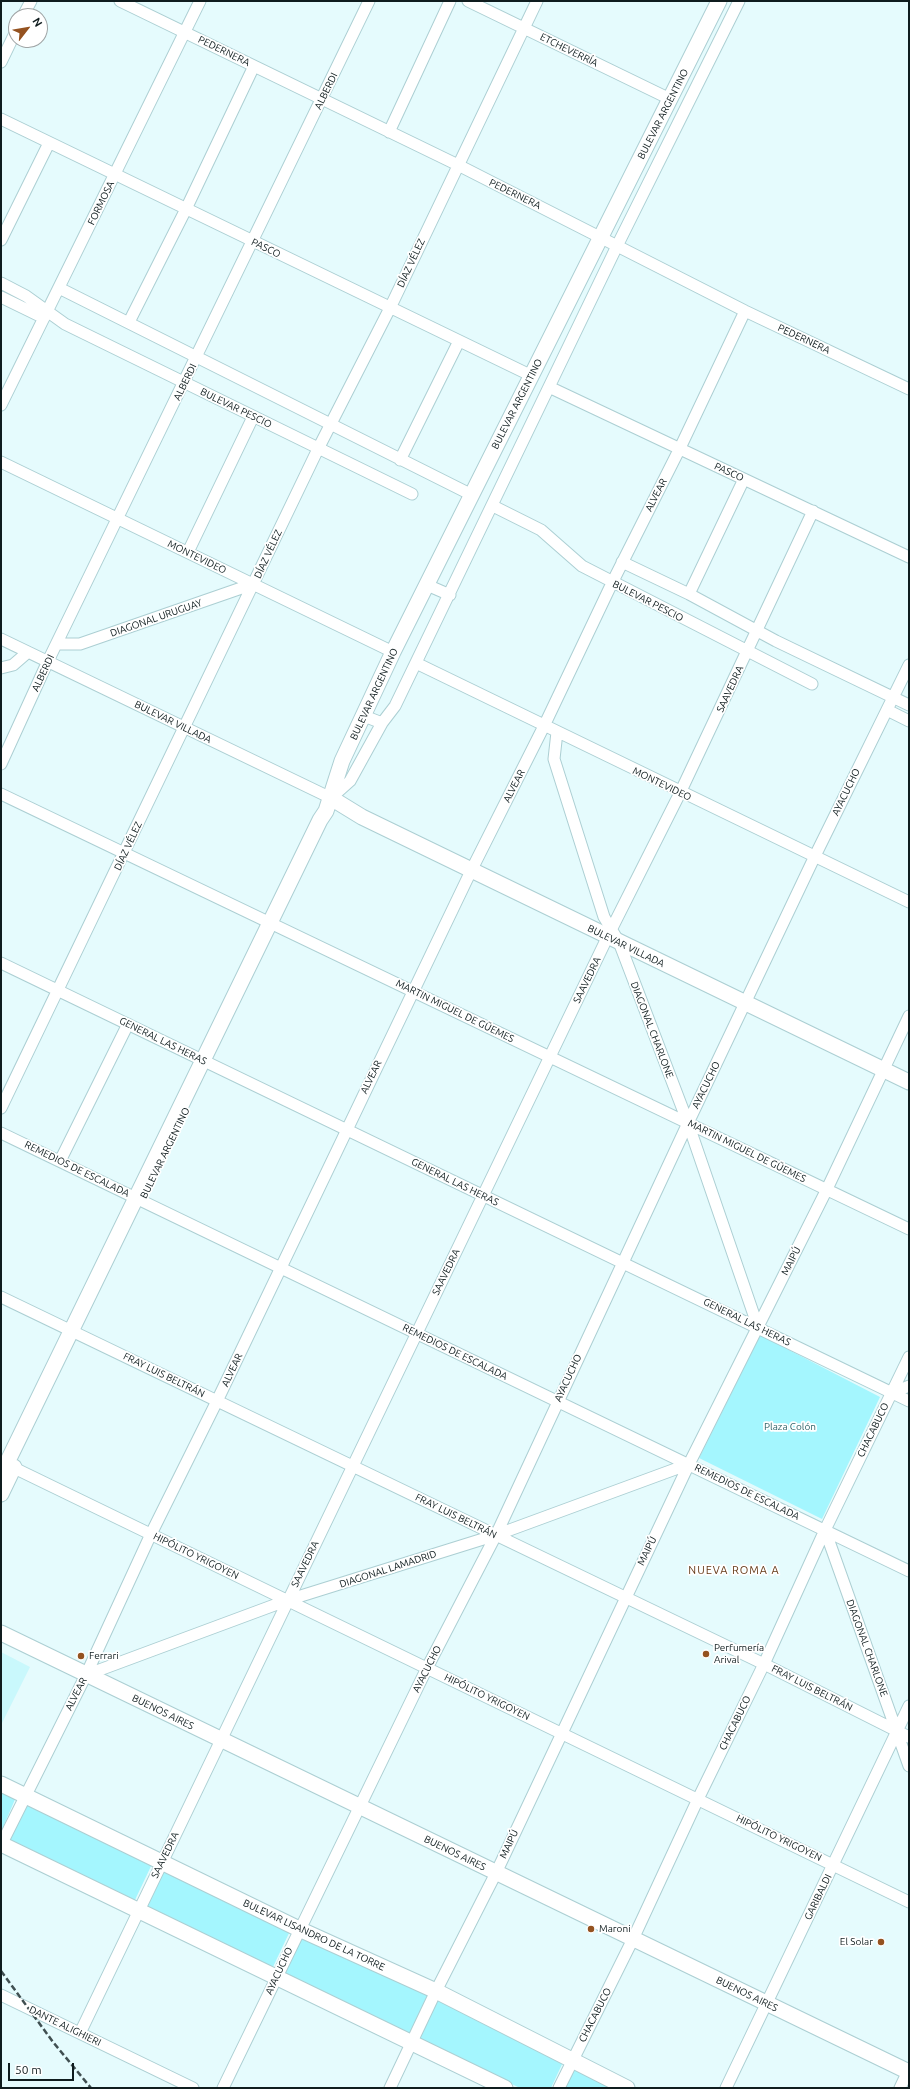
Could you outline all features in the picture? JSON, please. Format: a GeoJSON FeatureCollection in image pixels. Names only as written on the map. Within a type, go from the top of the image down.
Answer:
{"type":"FeatureCollection","features":[{"type":"Feature","properties":{"kind":"main road","name":"BULEVAR ARGENTINO"},"geometry":{"type":"LineString","coordinates":[[1,1494],[6,1467],[75,1332],[273,923],[320,820],[329,804],[338,770],[394,652],[719,1]]}},
{"type":"Feature","properties":{"kind":"main road","name":"BULEVAR VILLADA"},"geometry":{"type":"LineString","coordinates":[[329,804],[366,810],[473,867],[613,936],[886,1066],[909,1082]]}},
{"type":"Feature","properties":{"kind":"main road","name":"BULEVAR VILLADA"},"geometry":{"type":"LineString","coordinates":[[886,1066],[909,1072]]}},
{"type":"Feature","properties":{"kind":"main road","name":"BUENOS AIRES"},"geometry":{"type":"LineString","coordinates":[[1,1633],[909,2071]]}},
{"type":"Feature","properties":{"kind":"main road","name":"BULEVAR LISANDRO DE LA TORRE"},"geometry":{"type":"LineString","coordinates":[[1,1784],[299,1929],[436,1991],[627,2088]]}},
{"type":"Feature","properties":{"kind":"main road"},"geometry":{"type":"LineString","coordinates":[[1,1845],[277,1978],[412,2041],[505,2088]]}},
{"type":"Feature","properties":{"kind":"street","name":"PEDERNERA"},"geometry":{"type":"LineString","coordinates":[[120,1],[458,165],[745,311],[909,389]]}},
{"type":"Feature","properties":{"kind":"street","name":"FORMOSA"},"geometry":{"type":"LineString","coordinates":[[1,405],[116,175],[200,1]]}},
{"type":"Feature","properties":{"kind":"street","name":"ALBERDI"},"geometry":{"type":"LineString","coordinates":[[1,764],[48,661],[369,1]]}},
{"type":"Feature","properties":{"kind":"street"},"geometry":{"type":"LineString","coordinates":[[389,132],[450,1]]}},
{"type":"Feature","properties":{"kind":"street","name":"ETCHEVERRÍA"},"geometry":{"type":"LineString","coordinates":[[468,1],[670,99]]}},
{"type":"Feature","properties":{"kind":"street","name":"DÍAZ VÉLEZ"},"geometry":{"type":"LineString","coordinates":[[1,1108],[318,448],[390,308],[537,1]]}},
{"type":"Feature","properties":{"kind":"street"},"geometry":{"type":"LineString","coordinates":[[329,804],[354,775],[382,723],[395,706],[493,506],[617,246],[739,1]]}},
{"type":"Feature","properties":{"kind":"street"},"geometry":{"type":"LineString","coordinates":[[1,62],[8,48]]}},
{"type":"Feature","properties":{"kind":"street"},"geometry":{"type":"LineString","coordinates":[[129,322],[186,209],[254,66]]}},
{"type":"Feature","properties":{"kind":"street","name":"PASCO"},"geometry":{"type":"LineString","coordinates":[[1,119],[532,376]]}},
{"type":"Feature","properties":{"kind":"street"},"geometry":{"type":"LineString","coordinates":[[1,240],[49,143]]}},
{"type":"Feature","properties":{"kind":"street","name":"BULEVAR PESCIO"},"geometry":{"type":"LineString","coordinates":[[1,283],[26,296],[45,315],[412,494]]}},
{"type":"Feature","properties":{"kind":"street"},"geometry":{"type":"LineString","coordinates":[[59,288],[472,495]]}},
{"type":"Feature","properties":{"kind":"street"},"geometry":{"type":"LineString","coordinates":[[1,296],[45,315]]}},
{"type":"Feature","properties":{"kind":"street","name":"ALVEAR"},"geometry":{"type":"LineString","coordinates":[[1,1845],[86,1675],[151,1534],[217,1401],[346,1129],[473,867],[544,726],[622,562],[680,448],[745,311]]}},
{"type":"Feature","properties":{"kind":"street"},"geometry":{"type":"LineString","coordinates":[[400,460],[459,341]]}},
{"type":"Feature","properties":{"kind":"street","name":"PASCO"},"geometry":{"type":"LineString","coordinates":[[549,387],[909,557]]}},
{"type":"Feature","properties":{"kind":"street"},"geometry":{"type":"LineString","coordinates":[[188,552],[254,417]]}},
{"type":"Feature","properties":{"kind":"street","name":"MONTEVIDEO"},"geometry":{"type":"LineString","coordinates":[[1,462],[394,652]]}},
{"type":"Feature","properties":{"kind":"street"},"geometry":{"type":"LineString","coordinates":[[689,594],[744,479]]}},
{"type":"Feature","properties":{"kind":"street","name":"BULEVAR PESCIO"},"geometry":{"type":"LineString","coordinates":[[493,506],[541,530],[582,566],[612,583],[812,684]]}},
{"type":"Feature","properties":{"kind":"street","name":"SAAVEDRA"},"geometry":{"type":"LineString","coordinates":[[80,2033],[550,1056],[613,936],[748,651],[812,511]]}},
{"type":"Feature","properties":{"kind":"street"},"geometry":{"type":"LineString","coordinates":[[622,562],[689,594],[757,629],[776,641],[909,705]]}},
{"type":"Feature","properties":{"kind":"street","name":"DIAGONAL URUGUAY"},"geometry":{"type":"LineString","coordinates":[[57,644],[80,644],[254,584]]}},
{"type":"Feature","properties":{"kind":"street"},"geometry":{"type":"LineString","coordinates":[[427,585],[450,595]]}},
{"type":"Feature","properties":{"kind":"street","name":"BULEVAR VILLADA"},"geometry":{"type":"LineString","coordinates":[[1,639],[183,727],[329,804]]}},
{"type":"Feature","properties":{"kind":"street"},"geometry":{"type":"LineString","coordinates":[[1,668],[13,664],[28,652]]}},
{"type":"Feature","properties":{"kind":"street","name":"MONTEVIDEO"},"geometry":{"type":"LineString","coordinates":[[416,663],[814,858],[909,902]]}},
{"type":"Feature","properties":{"kind":"street","name":"AYACUCHO"},"geometry":{"type":"LineString","coordinates":[[223,2088],[427,1668],[496,1535],[688,1123],[814,858],[909,665]]}},
{"type":"Feature","properties":{"kind":"street"},"geometry":{"type":"LineString","coordinates":[[887,710],[909,721]]}},
{"type":"Feature","properties":{"kind":"street"},"geometry":{"type":"LineString","coordinates":[[364,716],[382,723]]}},
{"type":"Feature","properties":{"kind":"street","name":"DIAGONAL CHARLONE"},"geometry":{"type":"LineString","coordinates":[[557,732],[554,759],[604,917],[688,1123],[758,1327]]}},
{"type":"Feature","properties":{"kind":"street","name":"MARTIN MIGUEL DE GÜEMES"},"geometry":{"type":"LineString","coordinates":[[1,794],[125,852],[909,1229]]}},
{"type":"Feature","properties":{"kind":"street","name":"GENERAL LAS HERAS"},"geometry":{"type":"LineString","coordinates":[[1,963],[909,1401]]}},
{"type":"Feature","properties":{"kind":"street","name":"MAIPÚ"},"geometry":{"type":"LineString","coordinates":[[390,2088],[436,1991],[496,1872],[689,1464],[827,1189],[909,1016]]}},
{"type":"Feature","properties":{"kind":"street"},"geometry":{"type":"LineString","coordinates":[[60,1161],[128,1024]]}},
{"type":"Feature","properties":{"kind":"street","name":"REMEDIOS DE ESCALADA"},"geometry":{"type":"LineString","coordinates":[[1,1133],[909,1571]]}},
{"type":"Feature","properties":{"kind":"street","name":"FRAY LUIS BELTRÁN"},"geometry":{"type":"LineString","coordinates":[[1,1298],[75,1332],[764,1664],[909,1737]]}},
{"type":"Feature","properties":{"kind":"street","name":"CHACABUCO"},"geometry":{"type":"LineString","coordinates":[[559,2088],[634,1939],[698,1799],[764,1664],[825,1530],[909,1357]]}},
{"type":"Feature","properties":{"kind":"street"},"geometry":{"type":"LineString","coordinates":[[892,1393],[909,1386]]}},
{"type":"Feature","properties":{"kind":"street","name":"DIAGONAL LAMADRID"},"geometry":{"type":"LineString","coordinates":[[86,1675],[288,1600],[496,1535],[689,1464]]}},
{"type":"Feature","properties":{"kind":"street","name":"HIPÓLITO YRIGOYEN"},"geometry":{"type":"LineString","coordinates":[[6,1467],[151,1534],[909,1902]]}},
{"type":"Feature","properties":{"kind":"street","name":"DIAGONAL CHARLONE"},"geometry":{"type":"LineString","coordinates":[[825,1530],[909,1766]]}},
{"type":"Feature","properties":{"kind":"street","name":"GARIBALDI"},"geometry":{"type":"LineString","coordinates":[[726,2088],[909,1706]]}},
{"type":"Feature","properties":{"kind":"street","name":"DANTE ALIGHIERI"},"geometry":{"type":"LineString","coordinates":[[1,1995],[193,2088]]}},
{"type":"Feature","properties":{"kind":"street"},"geometry":{"type":"LineString","coordinates":[[900,2088],[909,2071]]}},
{"type":"Feature","properties":{"kind":"shaded area"},"geometry":{"type":"Polygon","coordinates":[[[1,1652],[30,1667],[1,1725],[1,1652]]]}},
{"type":"Feature","properties":{"kind":"green space","name":"Plaza Colón"},"geometry":{"type":"Polygon","coordinates":[[[760,1335],[880,1397],[822,1519],[699,1458],[760,1335]]]}},
{"type":"Feature","properties":{"kind":"green space"},"geometry":{"type":"Polygon","coordinates":[[[1,1790],[16,1797],[1,1832],[1,1790]]]}},
{"type":"Feature","properties":{"kind":"green space"},"geometry":{"type":"Polygon","coordinates":[[[27,1802],[153,1862],[134,1902],[8,1842],[27,1802]]]}},
{"type":"Feature","properties":{"kind":"green space"},"geometry":{"type":"Polygon","coordinates":[[[165,1869],[291,1929],[272,1969],[146,1908],[165,1869]]]}},
{"type":"Feature","properties":{"kind":"green space"},"geometry":{"type":"Polygon","coordinates":[[[302,1935],[428,1995],[409,2034],[283,1974],[302,1935]]]}},
{"type":"Feature","properties":{"kind":"green space"},"geometry":{"type":"Polygon","coordinates":[[[438,2000],[564,2060],[551,2088],[520,2088],[419,2040],[438,2000]]]}},
{"type":"Feature","properties":{"kind":"green space"},"geometry":{"type":"Polygon","coordinates":[[[574,2066],[619,2088],[563,2088],[574,2066]]]}},
{"type":"Feature","properties":{"kind":"railway"},"geometry":{"type":"LineString","coordinates":[[1,1971],[53,2042],[91,2088]]}},
{"type":"Feature","properties":{"kind":"place","name":"Perfumería Arival"},"geometry":{"type":"Point","coordinates":[706,1654]}},
{"type":"Feature","properties":{"kind":"place","name":"Ferrari"},"geometry":{"type":"Point","coordinates":[81,1656]}},
{"type":"Feature","properties":{"kind":"place","name":"Maroni"},"geometry":{"type":"Point","coordinates":[591,1929]}},
{"type":"Feature","properties":{"kind":"place","name":"El Solar"},"geometry":{"type":"Point","coordinates":[881,1942]}},
{"type":"Feature","properties":{"kind":"district","name":"NUEVA ROMA A"},"geometry":{"type":"Point","coordinates":[734,1570]}}]}
